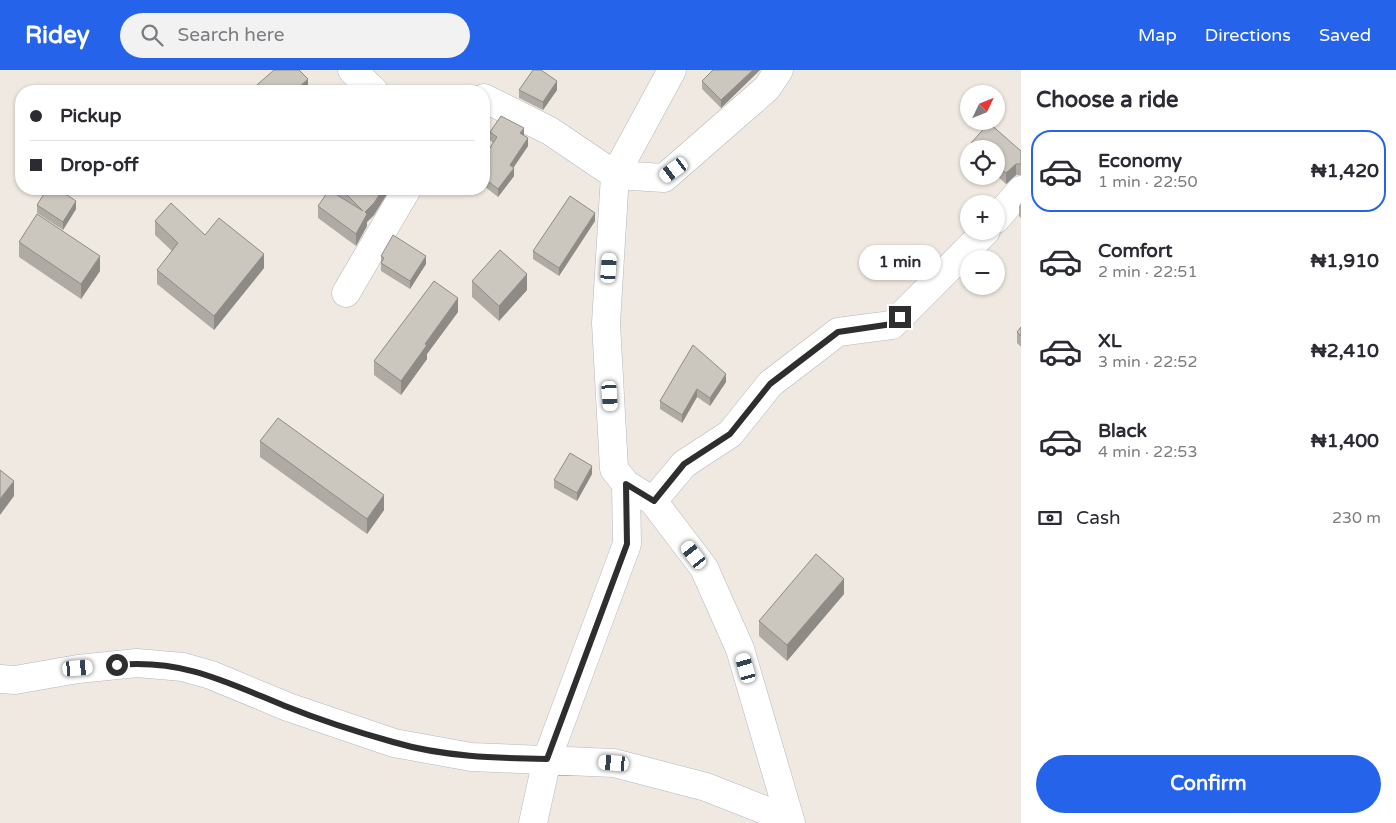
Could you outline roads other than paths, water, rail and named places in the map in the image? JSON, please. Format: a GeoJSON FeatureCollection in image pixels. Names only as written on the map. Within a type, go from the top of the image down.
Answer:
{"type":"FeatureCollection","features":[{"type":"Feature","properties":{"kind":"street"},"geometry":{"type":"LineString","coordinates":[[352,70],[368,85]]}},
{"type":"Feature","properties":{"kind":"street"},"geometry":{"type":"LineString","coordinates":[[672,70],[615,175],[606,323],[614,469],[626,484],[654,501],[704,568],[740,649],[791,822]]}},
{"type":"Feature","properties":{"kind":"street"},"geometry":{"type":"LineString","coordinates":[[490,101],[550,130],[615,175],[664,178],[767,88],[779,70]]}},
{"type":"Feature","properties":{"kind":"street"},"geometry":{"type":"LineString","coordinates":[[1005,209],[1021,190]]}},
{"type":"Feature","properties":{"kind":"street"},"geometry":{"type":"LineString","coordinates":[[346,293],[403,195]]}},
{"type":"Feature","properties":{"kind":"street"},"geometry":{"type":"LineString","coordinates":[[654,501],[684,464],[730,434],[770,384],[838,332],[892,324],[977,240]]}},
{"type":"Feature","properties":{"kind":"street"},"geometry":{"type":"LineString","coordinates":[[533,823],[547,759],[627,544],[626,484]]}},
{"type":"Feature","properties":{"kind":"street"},"geometry":{"type":"LineString","coordinates":[[0,679],[15,680],[78,668],[137,663],[183,667],[211,676],[288,707],[394,743],[471,757],[614,763],[706,787],[791,822]]}}]}
